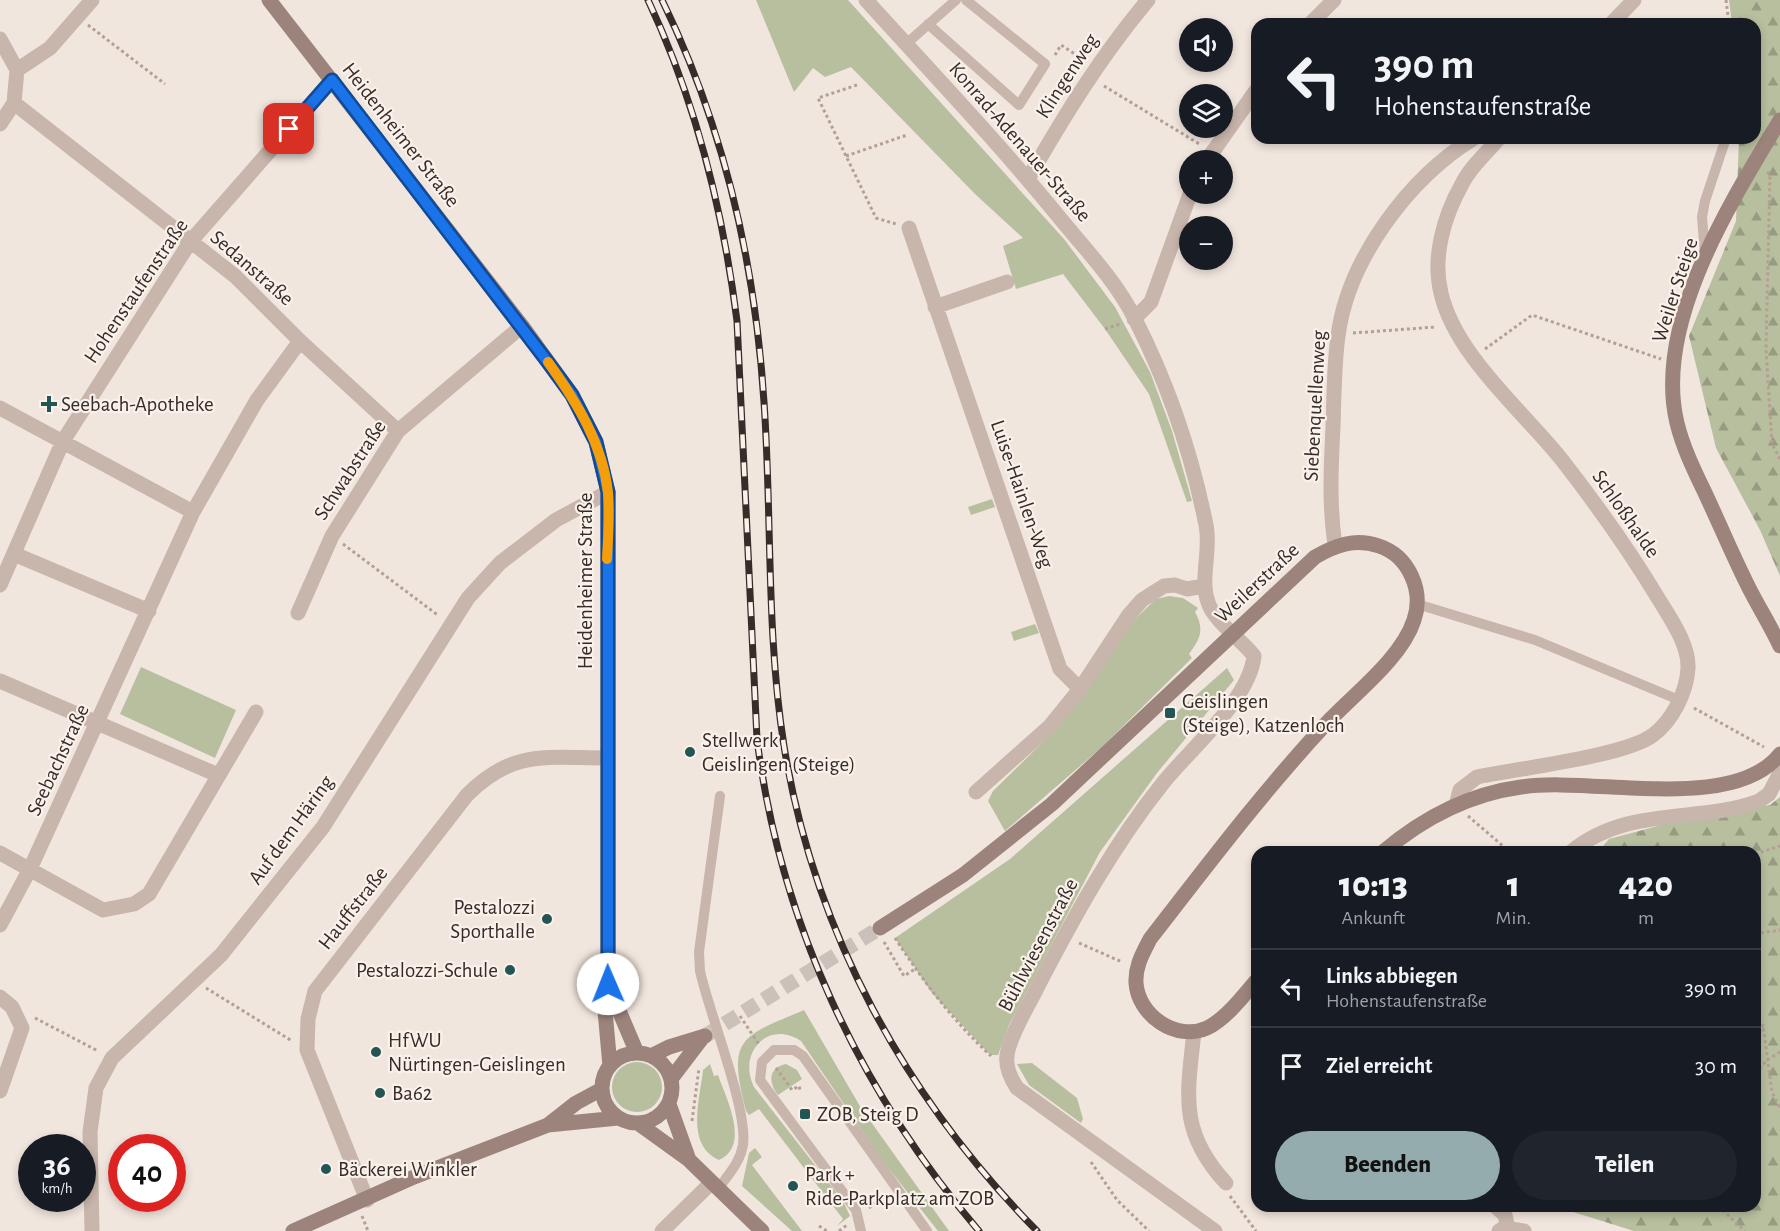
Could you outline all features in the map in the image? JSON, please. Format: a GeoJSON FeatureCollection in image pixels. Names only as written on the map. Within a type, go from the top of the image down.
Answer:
{"type":"FeatureCollection","features":[{"type":"Feature","properties":{"kind":"street"},"geometry":{"type":"LineString","coordinates":[[17,70],[50,48],[92,0]]}},
{"type":"Feature","properties":{"kind":"street","name":"Heidenheimer Straße"},"geometry":{"type":"LineString","coordinates":[[269,0],[522,327],[572,395],[596,442],[608,492],[606,758],[608,984],[605,1011],[610,1066]]}},
{"type":"Feature","properties":{"kind":"street","name":"Konrad-Adenauer-Straße"},"geometry":{"type":"LineString","coordinates":[[866,0],[1028,179],[1112,281],[1134,319],[1169,398],[1206,525],[1209,548],[1204,586],[1212,610],[1234,633]]}},
{"type":"Feature","properties":{"kind":"street","name":"Klingenweg"},"geometry":{"type":"LineString","coordinates":[[1028,179],[1089,70],[1148,0]]}},
{"type":"Feature","properties":{"kind":"street"},"geometry":{"type":"LineString","coordinates":[[1316,18],[1334,0]]}},
{"type":"Feature","properties":{"kind":"street"},"geometry":{"type":"LineString","coordinates":[[1617,18],[1634,0]]}},
{"type":"Feature","properties":{"kind":"street"},"geometry":{"type":"LineString","coordinates":[[0,39],[17,70],[14,103],[0,124]]}},
{"type":"Feature","properties":{"kind":"street","name":"Hohenstaufenstraße"},"geometry":{"type":"LineString","coordinates":[[0,585],[63,441],[190,242],[332,80]]}},
{"type":"Feature","properties":{"kind":"street"},"geometry":{"type":"LineString","coordinates":[[1214,150],[1251,98]]}},
{"type":"Feature","properties":{"kind":"street","name":"Sedanstraße"},"geometry":{"type":"LineString","coordinates":[[14,103],[235,276],[300,341],[398,431]]}},
{"type":"Feature","properties":{"kind":"street","name":"Weiler Steige"},"geometry":{"type":"LineString","coordinates":[[1780,120],[1730,204],[1705,257],[1688,303],[1673,362],[1672,392],[1677,423],[1691,462],[1743,575],[1780,646]]}},
{"type":"Feature","properties":{"kind":"street","name":"Siebenquellenweg"},"geometry":{"type":"LineString","coordinates":[[1335,545],[1330,511],[1338,335],[1358,265],[1391,214],[1426,177],[1467,144]]}},
{"type":"Feature","properties":{"kind":"street","name":"Schloßhalde"},"geometry":{"type":"LineString","coordinates":[[1456,805],[1460,790],[1477,777],[1619,750],[1652,736],[1669,719],[1679,700],[1688,666],[1678,631],[1630,551],[1562,460],[1474,357],[1450,319],[1440,291],[1438,243],[1462,183],[1494,144]]}},
{"type":"Feature","properties":{"kind":"street"},"geometry":{"type":"LineString","coordinates":[[1134,319],[1151,302],[1186,204]]}},
{"type":"Feature","properties":{"kind":"street","name":"Luise-Hainlen-Weg"},"geometry":{"type":"LineString","coordinates":[[909,228],[1060,669],[1080,689]]}},
{"type":"Feature","properties":{"kind":"street"},"geometry":{"type":"LineString","coordinates":[[935,307],[1007,282]]}},
{"type":"Feature","properties":{"kind":"street","name":"Schwabstraße"},"geometry":{"type":"LineString","coordinates":[[298,613],[332,536],[398,431],[522,327]]}},
{"type":"Feature","properties":{"kind":"street","name":"Seebachstraße"},"geometry":{"type":"LineString","coordinates":[[0,925],[30,869],[193,512],[256,400],[300,341]]}},
{"type":"Feature","properties":{"kind":"street"},"geometry":{"type":"LineString","coordinates":[[0,408],[193,512]]}},
{"type":"Feature","properties":{"kind":"street","name":"Auf dem Häring"},"geometry":{"type":"LineString","coordinates":[[92,1231],[90,1132],[96,1088],[112,1058],[222,955],[324,827],[468,598],[500,563],[556,520],[608,492]]}},
{"type":"Feature","properties":{"kind":"street","name":"Weilerstraße"},"geometry":{"type":"LineString","coordinates":[[880,932],[963,875],[1052,804],[1294,574],[1315,557],[1335,545],[1371,543],[1394,554],[1409,570],[1417,604]]}},
{"type":"Feature","properties":{"kind":"street"},"geometry":{"type":"LineString","coordinates":[[14,554],[149,611]]}},
{"type":"Feature","properties":{"kind":"street"},"geometry":{"type":"LineString","coordinates":[[976,792],[1050,726],[1080,689],[1128,616],[1142,600],[1164,586],[1174,585],[1187,589],[1204,586]]}},
{"type":"Feature","properties":{"kind":"street"},"geometry":{"type":"LineString","coordinates":[[1251,986],[1219,1020],[1194,1032],[1178,1031],[1162,1024],[1140,1000],[1136,983],[1141,955],[1223,844],[1322,728],[1393,655],[1410,629],[1417,604]]}},
{"type":"Feature","properties":{"kind":"street","name":"Bühlwiesenstraße"},"geometry":{"type":"LineString","coordinates":[[1006,1063],[1013,1037],[1059,946],[1110,860],[1162,784],[1241,693],[1249,678],[1254,656],[1234,633]]}},
{"type":"Feature","properties":{"kind":"street"},"geometry":{"type":"LineString","coordinates":[[0,681],[218,774]]}},
{"type":"Feature","properties":{"kind":"street"},"geometry":{"type":"LineString","coordinates":[[0,853],[103,910],[134,904],[149,894],[255,712]]}},
{"type":"Feature","properties":{"kind":"street","name":"Hauffstraße"},"geometry":{"type":"LineString","coordinates":[[367,1200],[307,1050],[308,1019],[315,991],[466,795],[482,780],[515,761],[530,758],[606,758]]}},
{"type":"Feature","properties":{"kind":"street"},"geometry":{"type":"LineString","coordinates":[[1391,846],[1431,817],[1456,805],[1520,787],[1555,783],[1693,789],[1729,784],[1757,775],[1776,760]]}},
{"type":"Feature","properties":{"kind":"street"},"geometry":{"type":"LineString","coordinates":[[1578,846],[1584,841],[1623,824],[1759,801],[1769,794],[1776,760]]}},
{"type":"Feature","properties":{"kind":"street","name":"Heidenheimer Straße"},"geometry":{"type":"LineString","coordinates":[[608,984],[644,1054]]}},
{"type":"Feature","properties":{"kind":"street"},"geometry":{"type":"LineString","coordinates":[[0,1091],[22,1028],[6,1002]]}},
{"type":"Feature","properties":{"kind":"street"},"geometry":{"type":"LineString","coordinates":[[1194,1032],[1187,1108],[1204,1155],[1226,1183]]}},
{"type":"Feature","properties":{"kind":"street"},"geometry":{"type":"LineString","coordinates":[[618,1118],[606,1105],[602,1089],[604,1077],[610,1066],[627,1054],[644,1054],[704,1037],[671,1078]]}},
{"type":"Feature","properties":{"kind":"street"},"geometry":{"type":"LineString","coordinates":[[639,1124],[656,1118],[669,1104],[672,1096],[671,1078],[664,1065],[644,1054]]}},
{"type":"Feature","properties":{"kind":"street"},"geometry":{"type":"LineString","coordinates":[[1006,1063],[1009,1075],[1017,1088],[1215,1231]]}},
{"type":"Feature","properties":{"kind":"street"},"geometry":{"type":"LineString","coordinates":[[548,1125],[576,1103],[602,1089]]}},
{"type":"Feature","properties":{"kind":"street"},"geometry":{"type":"LineString","coordinates":[[669,1104],[689,1160]]}},
{"type":"Feature","properties":{"kind":"street"},"geometry":{"type":"LineString","coordinates":[[294,1231],[414,1177],[548,1125],[618,1118],[639,1124],[689,1160],[762,1231]]}},
{"type":"Feature","properties":{"kind":"street"},"geometry":{"type":"LineString","coordinates":[[662,1231],[715,1186]]}},
{"type":"Feature","properties":{"kind":"street"},"geometry":{"type":"LineString","coordinates":[[1501,1230],[1507,1224],[1505,1215],[1502,1212]]}},
{"type":"Feature","properties":{"kind":"street"},"geometry":{"type":"LineString","coordinates":[[1501,1230],[1524,1231]]}},
{"type":"Feature","properties":{"kind":"lane"},"geometry":{"type":"LineString","coordinates":[[906,44],[956,0]]}},
{"type":"Feature","properties":{"kind":"lane"},"geometry":{"type":"LineString","coordinates":[[928,24],[1020,105],[1045,64],[966,0]]}},
{"type":"Feature","properties":{"kind":"lane"},"geometry":{"type":"LineString","coordinates":[[1705,257],[1702,217],[1724,144]]}},
{"type":"Feature","properties":{"kind":"lane"},"geometry":{"type":"LineString","coordinates":[[1417,604],[1535,640],[1679,700]]}},
{"type":"Feature","properties":{"kind":"lane"},"geometry":{"type":"LineString","coordinates":[[715,1186],[735,1165],[743,1141],[734,1090],[700,971],[699,952],[720,796]]}},
{"type":"Feature","properties":{"kind":"lane"},"geometry":{"type":"LineString","coordinates":[[861,1231],[856,1210],[760,1080],[762,1062],[774,1050],[794,1050],[803,1056],[927,1231]]}},
{"type":"Feature","properties":{"kind":"path"},"geometry":{"type":"LineString","coordinates":[[1726,0],[1728,18]]}},
{"type":"Feature","properties":{"kind":"path"},"geometry":{"type":"LineString","coordinates":[[77,17],[165,84]]}},
{"type":"Feature","properties":{"kind":"path"},"geometry":{"type":"LineString","coordinates":[[1045,64],[1062,45],[1089,70],[1179,132]]}},
{"type":"Feature","properties":{"kind":"path"},"geometry":{"type":"LineString","coordinates":[[856,85],[818,98],[876,218],[909,228]]}},
{"type":"Feature","properties":{"kind":"path"},"geometry":{"type":"LineString","coordinates":[[846,156],[907,135]]}},
{"type":"Feature","properties":{"kind":"path"},"geometry":{"type":"LineString","coordinates":[[1755,161],[1770,174],[1766,349],[1772,444],[1780,459]]}},
{"type":"Feature","properties":{"kind":"path"},"geometry":{"type":"LineString","coordinates":[[1474,357],[1532,315],[1642,354]]}},
{"type":"Feature","properties":{"kind":"path"},"geometry":{"type":"LineString","coordinates":[[1338,335],[1430,327]]}},
{"type":"Feature","properties":{"kind":"path"},"geometry":{"type":"LineString","coordinates":[[332,536],[450,625]]}},
{"type":"Feature","properties":{"kind":"path"},"geometry":{"type":"LineString","coordinates":[[1679,700],[1776,760]]}},
{"type":"Feature","properties":{"kind":"path"},"geometry":{"type":"LineString","coordinates":[[1456,805],[1503,846]]}},
{"type":"Feature","properties":{"kind":"path"},"geometry":{"type":"LineString","coordinates":[[1761,852],[1780,846]]}},
{"type":"Feature","properties":{"kind":"path"},"geometry":{"type":"LineString","coordinates":[[1761,933],[1780,930]]}},
{"type":"Feature","properties":{"kind":"path"},"geometry":{"type":"LineString","coordinates":[[880,932],[904,976],[915,969]]}},
{"type":"Feature","properties":{"kind":"path"},"geometry":{"type":"LineString","coordinates":[[895,938],[915,969],[954,1020],[990,1055],[1006,1063]]}},
{"type":"Feature","properties":{"kind":"path"},"geometry":{"type":"LineString","coordinates":[[1080,944],[1118,960]]}},
{"type":"Feature","properties":{"kind":"path"},"geometry":{"type":"LineString","coordinates":[[195,980],[307,1050]]}},
{"type":"Feature","properties":{"kind":"path"},"geometry":{"type":"LineString","coordinates":[[6,1002],[112,1058]]}},
{"type":"Feature","properties":{"kind":"path"},"geometry":{"type":"LineString","coordinates":[[740,1016],[763,1051]]}},
{"type":"Feature","properties":{"kind":"path"},"geometry":{"type":"LineString","coordinates":[[1761,1030],[1763,1025],[1772,1092],[1780,1108]]}},
{"type":"Feature","properties":{"kind":"path"},"geometry":{"type":"LineString","coordinates":[[1761,1066],[1780,1052]]}},
{"type":"Feature","properties":{"kind":"path"},"geometry":{"type":"LineString","coordinates":[[686,1121],[689,1126],[694,1118],[701,1061]]}},
{"type":"Feature","properties":{"kind":"path"},"geometry":{"type":"LineString","coordinates":[[783,1078],[792,1090],[799,1086],[800,1090]]}},
{"type":"Feature","properties":{"kind":"path"},"geometry":{"type":"LineString","coordinates":[[1081,1136],[1093,1166],[1117,1200],[1149,1231]]}},
{"type":"Feature","properties":{"kind":"path"},"geometry":{"type":"LineString","coordinates":[[1226,1183],[1232,1201],[1256,1231]]}},
{"type":"Feature","properties":{"kind":"path"},"geometry":{"type":"LineString","coordinates":[[1724,1212],[1745,1231]]}},
{"type":"Feature","properties":{"kind":"path"},"geometry":{"type":"LineString","coordinates":[[819,1226],[827,1231]]}},
{"type":"Feature","properties":{"kind":"green space"},"geometry":{"type":"Polygon","coordinates":[[[756,0],[848,0],[1064,239],[1115,307],[1150,372],[1172,431],[1192,501],[1187,502],[1149,394],[1105,329],[1063,274],[1016,289],[1003,246],[1023,238],[975,194],[851,67],[825,77],[813,68],[794,92],[756,0]]]}},
{"type":"Feature","properties":{"kind":"green space"},"geometry":{"type":"Polygon","coordinates":[[[1729,0],[1780,0],[1780,576],[1760,530],[1716,448],[1689,336],[1736,221],[1739,144],[1761,144],[1761,18],[1731,18],[1729,0]]]}},
{"type":"Feature","properties":{"kind":"green space"},"geometry":{"type":"Polygon","coordinates":[[[992,499],[995,507],[971,515],[968,507],[992,499]]]}},
{"type":"Feature","properties":{"kind":"green space"},"geometry":{"type":"Polygon","coordinates":[[[1169,596],[1183,598],[1198,608],[1195,612],[1200,624],[1200,634],[1189,654],[1192,658],[1102,747],[1005,831],[988,801],[993,791],[1042,743],[1134,620],[1156,599],[1169,596]]]}},
{"type":"Feature","properties":{"kind":"green space"},"geometry":{"type":"Polygon","coordinates":[[[1035,624],[1039,633],[1014,641],[1011,632],[1035,624]]]}},
{"type":"Feature","properties":{"kind":"green space"},"geometry":{"type":"Polygon","coordinates":[[[141,667],[236,710],[215,758],[120,714],[141,667]]]}},
{"type":"Feature","properties":{"kind":"green space"},"geometry":{"type":"Polygon","coordinates":[[[1227,668],[1234,680],[1157,773],[1100,852],[1009,1025],[998,1055],[990,1055],[932,993],[895,938],[1010,859],[1227,668]]]}},
{"type":"Feature","properties":{"kind":"green space"},"geometry":{"type":"Polygon","coordinates":[[[1780,797],[1780,1231],[1634,1231],[1573,1212],[1761,1212],[1761,846],[1603,846],[1609,839],[1669,823],[1770,805],[1780,797]]]}},
{"type":"Feature","properties":{"kind":"green space"},"geometry":{"type":"Polygon","coordinates":[[[804,1010],[861,1108],[949,1231],[938,1231],[882,1160],[801,1041],[789,1035],[777,1034],[767,1037],[753,1052],[750,1074],[754,1087],[843,1201],[850,1216],[837,1226],[843,1219],[759,1109],[749,1115],[746,1111],[738,1068],[739,1054],[744,1043],[765,1027],[804,1010]]]}},
{"type":"Feature","properties":{"kind":"green space"},"geometry":{"type":"Polygon","coordinates":[[[637,1062],[655,1069],[662,1087],[655,1105],[637,1112],[619,1105],[612,1087],[619,1069],[637,1062]]]}},
{"type":"Feature","properties":{"kind":"green space"},"geometry":{"type":"Polygon","coordinates":[[[1032,1063],[1077,1098],[1083,1119],[1081,1123],[1029,1085],[1017,1064],[1032,1063]]]}},
{"type":"Feature","properties":{"kind":"green space"},"geometry":{"type":"Polygon","coordinates":[[[710,1064],[714,1076],[718,1075],[734,1121],[733,1144],[728,1153],[719,1160],[708,1153],[698,1133],[698,1107],[703,1070],[710,1064]]]}},
{"type":"Feature","properties":{"kind":"green space"},"geometry":{"type":"Polygon","coordinates":[[[786,1064],[797,1070],[802,1079],[778,1095],[772,1085],[771,1076],[776,1069],[786,1064]]]}},
{"type":"Feature","properties":{"kind":"green space"},"geometry":{"type":"Polygon","coordinates":[[[755,1148],[762,1157],[752,1165],[802,1231],[792,1231],[742,1186],[749,1153],[755,1148]]]}},
{"type":"Feature","properties":{"kind":"tunnel"},"geometry":{"type":"LineString","coordinates":[[705,1036],[880,928]]}},
{"type":"Feature","properties":{"kind":"railway"},"geometry":{"type":"LineString","coordinates":[[648,0],[694,117],[715,198],[731,280],[737,321],[757,739],[768,807],[785,874],[806,938],[832,1002],[863,1062],[897,1121],[936,1177],[979,1231]]}},
{"type":"Feature","properties":{"kind":"railway"},"geometry":{"type":"LineString","coordinates":[[662,0],[703,97],[733,196],[744,246],[760,349],[764,402],[772,617],[778,703],[798,815],[818,881],[842,946],[872,1008],[907,1068],[946,1125],[989,1179],[1037,1231]]}},
{"type":"Feature","properties":{"kind":"slow traffic"},"geometry":{"type":"LineString","coordinates":[[548,362],[572,395],[596,442],[608,492],[607,559]]}},
{"type":"Feature","properties":{"kind":"place","name":"Seebach-Apotheke"},"geometry":{"type":"Point","coordinates":[49,404]}},
{"type":"Feature","properties":{"kind":"place","name":"Geislingen (Steige), Katzenloch"},"geometry":{"type":"Point","coordinates":[1170,713]}},
{"type":"Feature","properties":{"kind":"place","name":"Stellwerk Geislingen (Steige)"},"geometry":{"type":"Point","coordinates":[690,752]}},
{"type":"Feature","properties":{"kind":"place","name":"Pestalozzi Sporthalle"},"geometry":{"type":"Point","coordinates":[547,919]}},
{"type":"Feature","properties":{"kind":"place","name":"Pestalozzi-Schule"},"geometry":{"type":"Point","coordinates":[510,970]}},
{"type":"Feature","properties":{"kind":"place","name":"HfWU Nürtingen-Geislingen"},"geometry":{"type":"Point","coordinates":[376,1052]}},
{"type":"Feature","properties":{"kind":"place","name":"Ba62"},"geometry":{"type":"Point","coordinates":[380,1093]}},
{"type":"Feature","properties":{"kind":"place","name":"ZOB, Steig D"},"geometry":{"type":"Point","coordinates":[805,1114]}},
{"type":"Feature","properties":{"kind":"place","name":"Bäckerei Winkler"},"geometry":{"type":"Point","coordinates":[326,1169]}},
{"type":"Feature","properties":{"kind":"place","name":"Park + Ride-Parkplatz am ZOB"},"geometry":{"type":"Point","coordinates":[793,1186]}},
{"type":"Feature","properties":{"kind":"route"},"geometry":{"type":"LineString","coordinates":[[289,129],[332,80],[572,395],[596,442],[608,492],[606,758],[608,984]]}}]}
